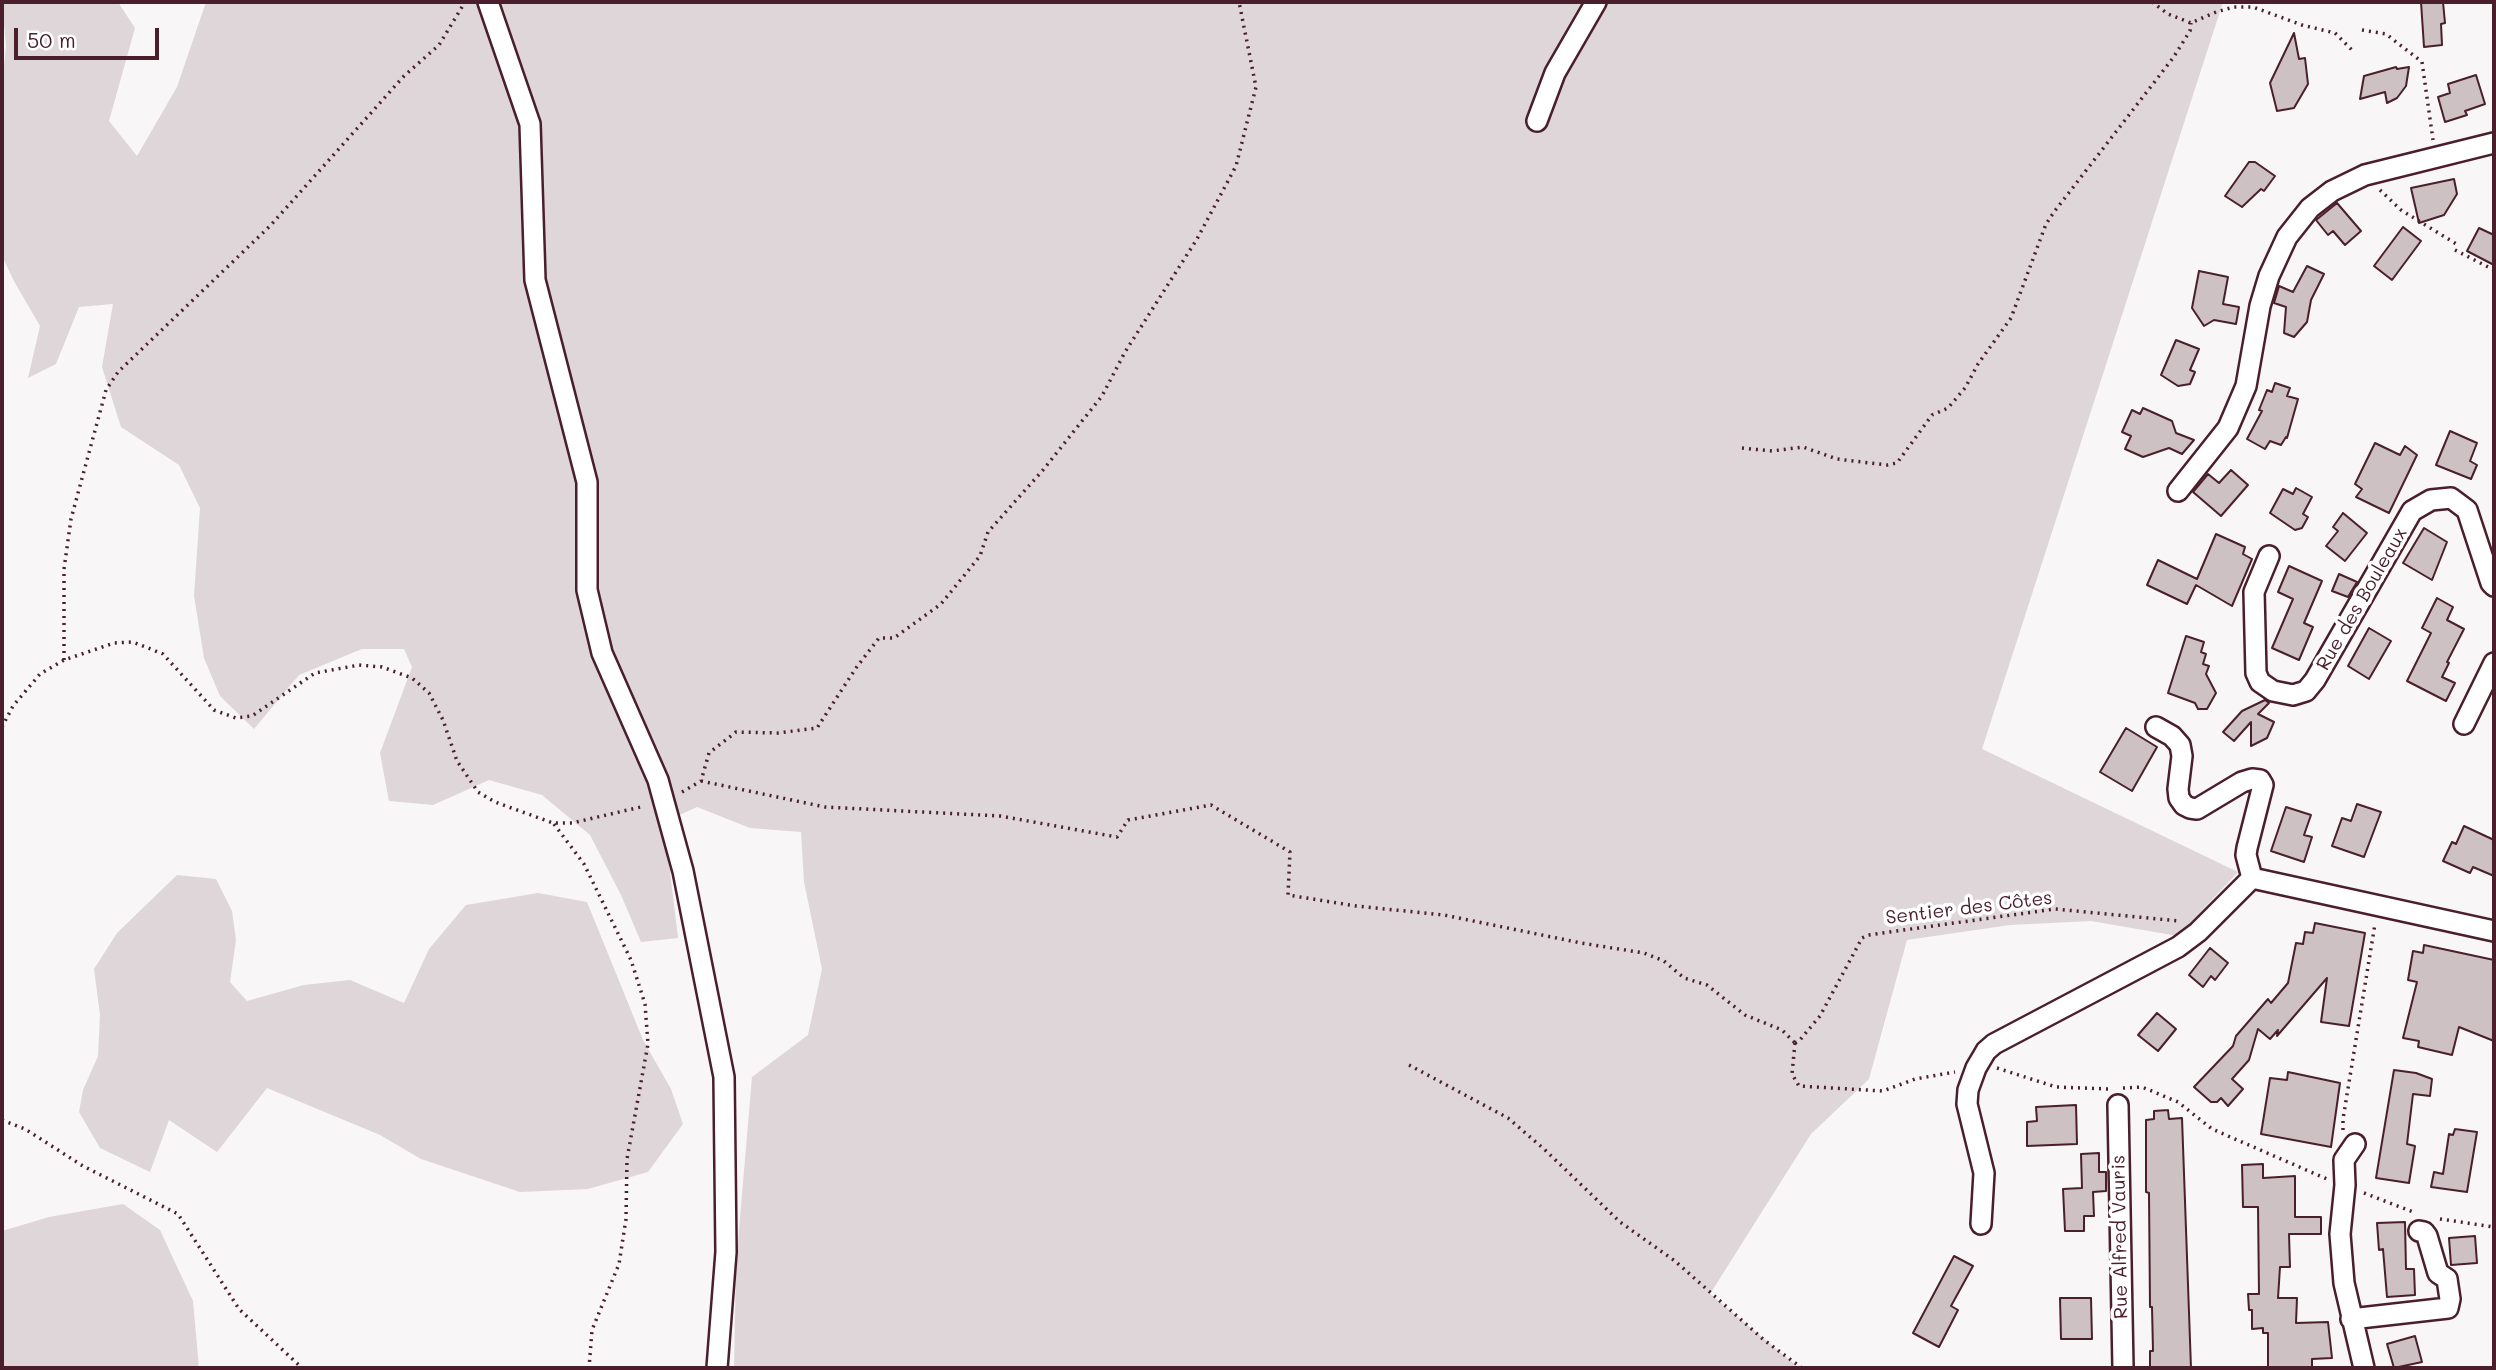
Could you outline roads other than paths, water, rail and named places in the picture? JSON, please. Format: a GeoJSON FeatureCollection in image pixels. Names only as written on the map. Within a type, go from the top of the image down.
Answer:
{"type":"FeatureCollection","features":[{"type":"Feature","properties":{"kind":"street"},"geometry":{"type":"LineString","coordinates":[[488,2],[530,124],[535,281],[587,482],[587,590],[602,653],[658,780],[683,871],[724,1077],[726,1252],[717,1368]]}},
{"type":"Feature","properties":{"kind":"street"},"geometry":{"type":"LineString","coordinates":[[1537,121],[1555,73],[1596,2]]}},
{"type":"Feature","properties":{"kind":"street"},"geometry":{"type":"LineString","coordinates":[[2178,491],[2228,428],[2246,386],[2260,306],[2269,276],[2287,237],[2311,208],[2332,191],[2365,175],[2494,142]]}},
{"type":"Feature","properties":{"kind":"street","name":"Rue des Bouleaux"},"geometry":{"type":"LineString","coordinates":[[2269,556],[2254,592],[2256,673],[2260,682],[2273,691],[2293,695],[2306,691],[2315,680],[2413,511],[2431,500],[2451,498],[2467,510],[2494,586]]}},
{"type":"Feature","properties":{"kind":"street"},"geometry":{"type":"LineString","coordinates":[[2464,724],[2494,663]]}},
{"type":"Feature","properties":{"kind":"street"},"geometry":{"type":"LineString","coordinates":[[2156,727],[2172,736],[2180,745],[2182,756],[2178,789],[2179,798],[2184,805],[2197,809],[2242,782],[2260,780],[2263,785],[2246,855],[2252,878]]}},
{"type":"Feature","properties":{"kind":"street"},"geometry":{"type":"LineString","coordinates":[[2252,878],[2494,931]]}},
{"type":"Feature","properties":{"kind":"street"},"geometry":{"type":"LineString","coordinates":[[1980,1224],[1984,1173],[1967,1104],[1968,1090],[1986,1051],[2005,1038],[2178,947],[2206,925],[2252,878]]}},
{"type":"Feature","properties":{"kind":"street","name":"Rue Alfred Vauris"},"geometry":{"type":"LineString","coordinates":[[2118,1105],[2123,1368]]}},
{"type":"Feature","properties":{"kind":"street"},"geometry":{"type":"LineString","coordinates":[[2355,1144],[2344,1160],[2345,1185],[2340,1234],[2344,1283],[2364,1368]]}},
{"type":"Feature","properties":{"kind":"street"},"geometry":{"type":"LineString","coordinates":[[2351,1319],[2448,1308],[2450,1299],[2447,1279],[2438,1273],[2427,1236],[2419,1231]]}}]}
